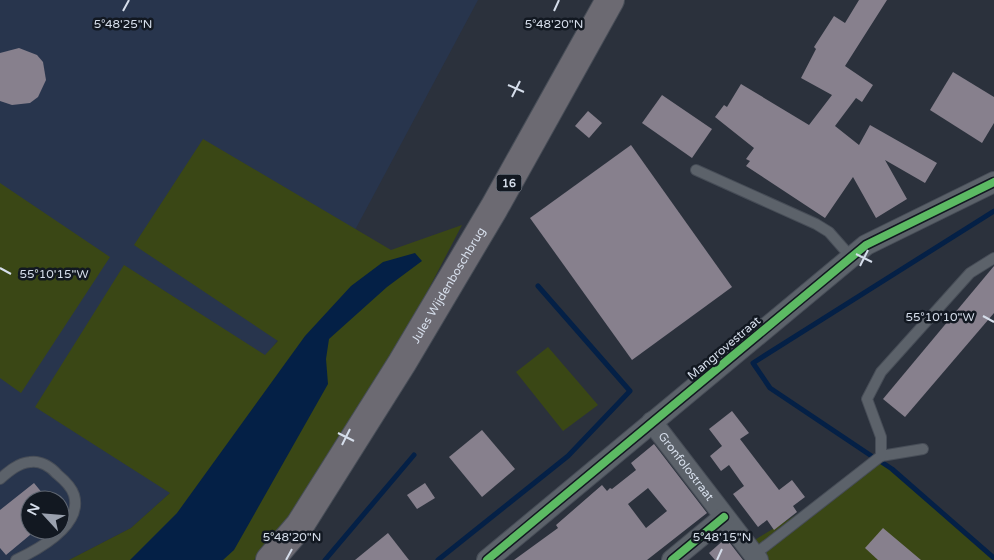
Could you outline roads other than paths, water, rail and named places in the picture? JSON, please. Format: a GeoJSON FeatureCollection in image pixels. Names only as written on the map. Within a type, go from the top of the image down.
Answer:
{"type":"FeatureCollection","features":[{"type":"Feature","properties":{"kind":"main road","name":"Jules Wijdenboschbrug"},"geometry":{"type":"LineString","coordinates":[[270,560],[300,525],[402,363],[494,208],[610,0]]}},
{"type":"Feature","properties":{"kind":"street","name":"Mangrovestraat"},"geometry":{"type":"LineString","coordinates":[[486,560],[866,245],[994,182]]}},
{"type":"Feature","properties":{"kind":"street","name":"Gronfolostraat"},"geometry":{"type":"LineString","coordinates":[[652,422],[756,557]]}},
{"type":"Feature","properties":{"kind":"street"},"geometry":{"type":"LineString","coordinates":[[672,560],[724,517]]}},
{"type":"Feature","properties":{"kind":"lane"},"geometry":{"type":"LineString","coordinates":[[696,170],[816,224],[829,232],[851,257]]}},
{"type":"Feature","properties":{"kind":"lane"},"geometry":{"type":"LineString","coordinates":[[881,456],[881,437],[867,398],[872,386],[881,372],[970,273],[994,258]]}},
{"type":"Feature","properties":{"kind":"lane"},"geometry":{"type":"LineString","coordinates":[[756,557],[881,456],[923,450]]}},
{"type":"Feature","properties":{"kind":"lane"},"geometry":{"type":"LineString","coordinates":[[0,480],[11,470],[30,462],[44,463],[56,472],[74,493],[75,504],[72,514],[62,529],[45,546],[16,560]]}},
{"type":"Feature","properties":{"kind":"waterway"},"geometry":{"type":"LineString","coordinates":[[876,459],[770,388],[753,363],[994,211]]}},
{"type":"Feature","properties":{"kind":"waterway"},"geometry":{"type":"LineString","coordinates":[[438,560],[568,456],[630,391],[538,286]]}},
{"type":"Feature","properties":{"kind":"waterway"},"geometry":{"type":"LineString","coordinates":[[325,560],[414,455]]}},
{"type":"Feature","properties":{"kind":"waterway"},"geometry":{"type":"LineString","coordinates":[[877,459],[892,469],[994,558]]}}]}
